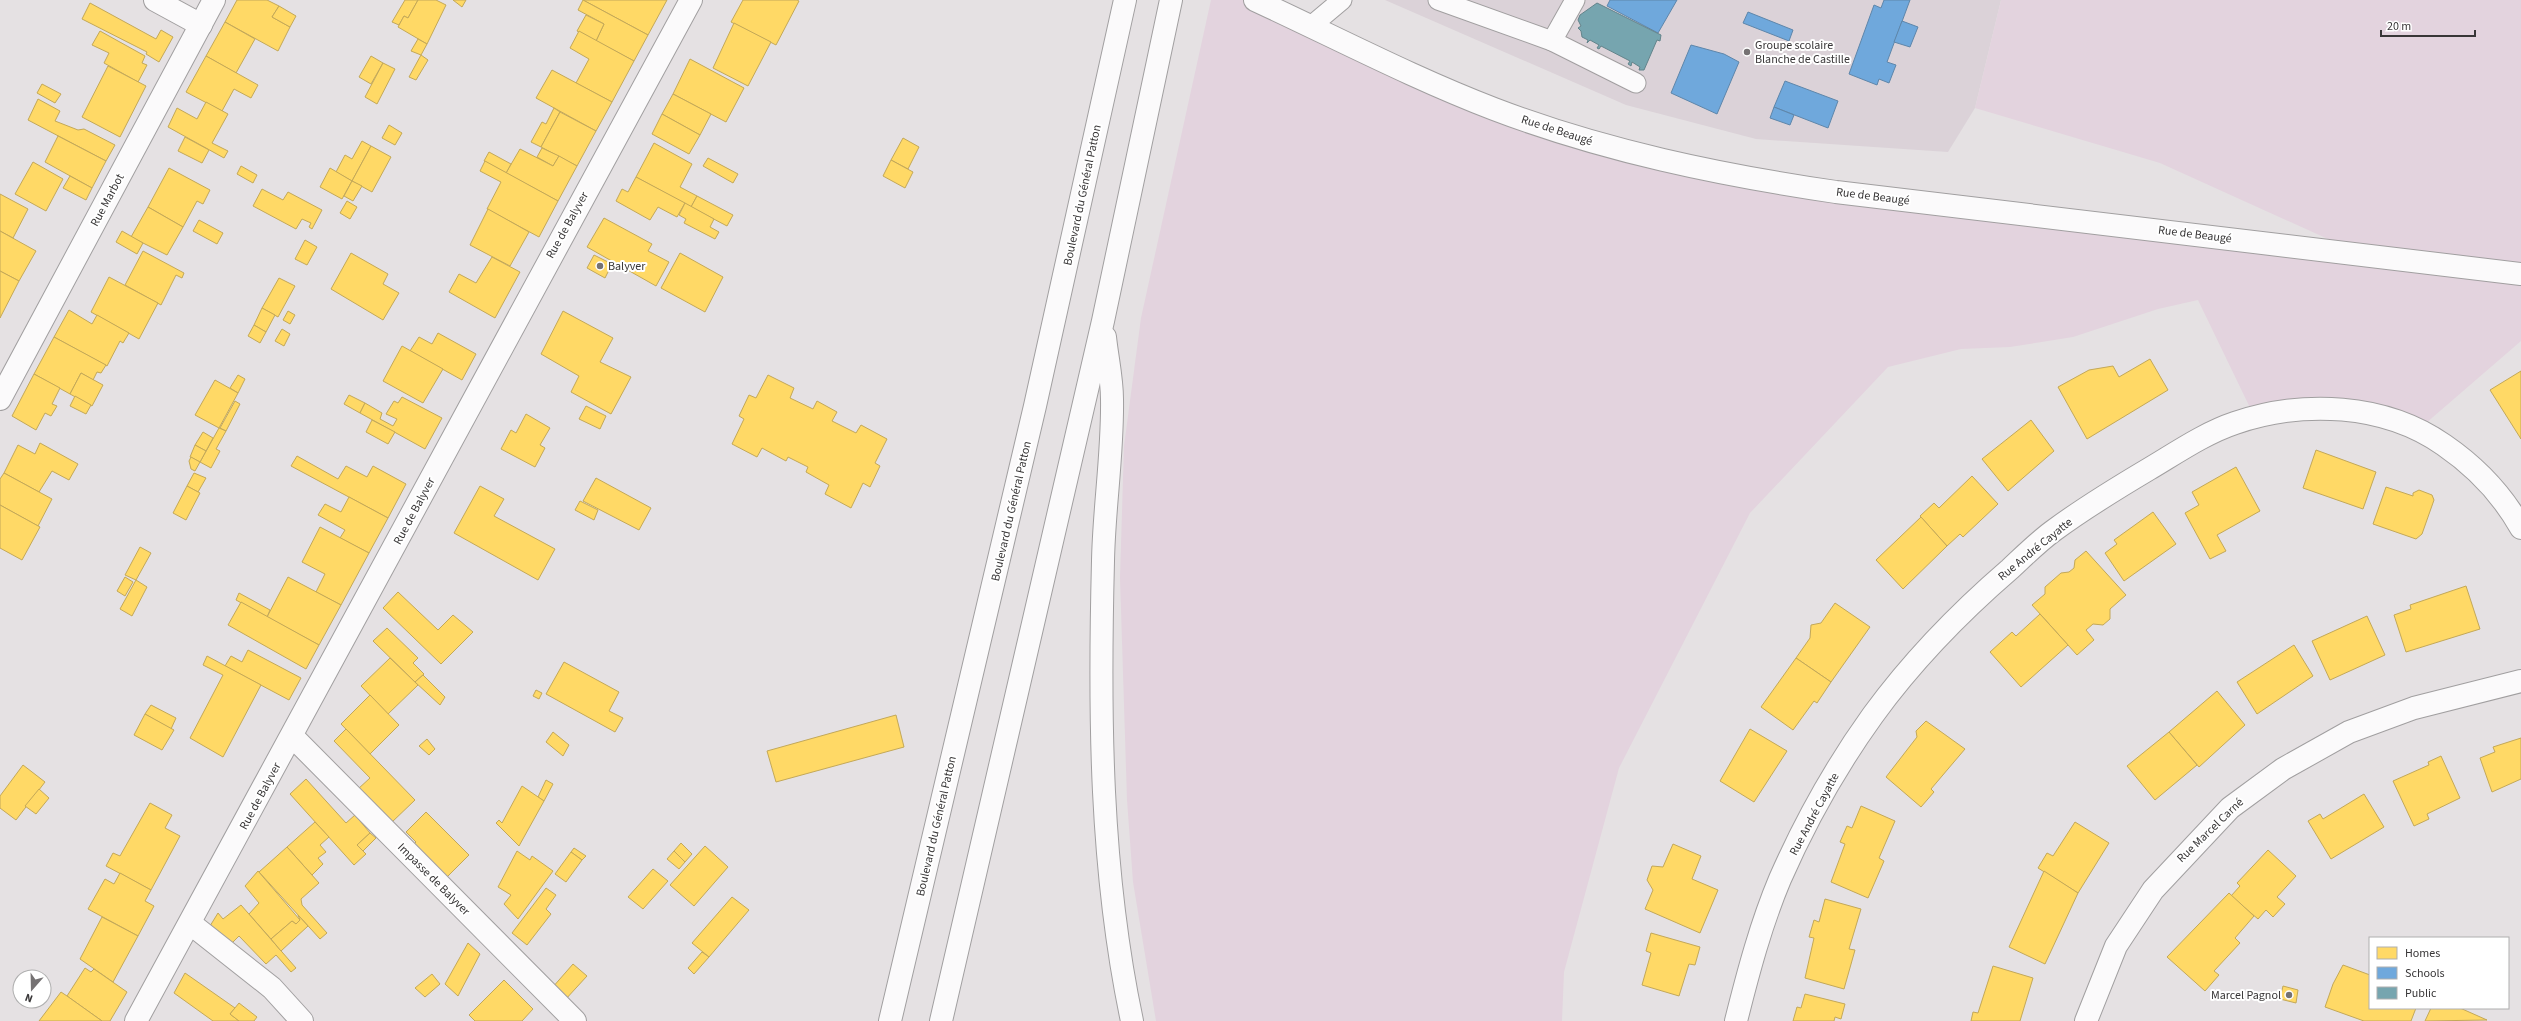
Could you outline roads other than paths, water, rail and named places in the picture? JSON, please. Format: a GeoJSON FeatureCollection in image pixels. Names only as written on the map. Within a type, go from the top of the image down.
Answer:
{"type":"FeatureCollection","features":[{"type":"Feature","properties":{"kind":"main road"},"geometry":{"type":"LineString","coordinates":[[155,0],[201,24]]}},
{"type":"Feature","properties":{"kind":"main road","name":"Rue Marbot"},"geometry":{"type":"LineString","coordinates":[[0,399],[214,0]]}},
{"type":"Feature","properties":{"kind":"main road","name":"Rue de Balyver"},"geometry":{"type":"LineString","coordinates":[[136,1021],[191,924],[691,0]]}},
{"type":"Feature","properties":{"kind":"main road","name":"Boulevard du Général Patton"},"geometry":{"type":"LineString","coordinates":[[890,1021],[1035,406],[1125,0]]}},
{"type":"Feature","properties":{"kind":"main road"},"geometry":{"type":"LineString","coordinates":[[941,1021],[1103,321],[1171,0]]}},
{"type":"Feature","properties":{"kind":"main road","name":"Rue de Beaugé"},"geometry":{"type":"LineString","coordinates":[[1255,0],[1501,112],[1578,138],[1757,181],[1836,192],[2521,274]]}},
{"type":"Feature","properties":{"kind":"main road"},"geometry":{"type":"LineString","coordinates":[[1103,321],[1112,398],[1103,550],[1100,673],[1104,811],[1116,916],[1132,1021]]}},
{"type":"Feature","properties":{"kind":"main road","name":"Rue André Cayatte"},"geometry":{"type":"LineString","coordinates":[[1736,1021],[1751,965],[1780,880],[1822,795],[1873,715],[1931,644],[1962,610],[2052,532],[2115,489],[2177,452],[2234,424],[2281,412],[2314,408],[2350,411],[2388,418],[2410,426],[2434,438],[2465,460],[2492,485],[2521,528]]}},
{"type":"Feature","properties":{"kind":"main road","name":"Rue Marcel Carné"},"geometry":{"type":"LineString","coordinates":[[2086,1021],[2116,946],[2153,890],[2230,808],[2283,769],[2349,732],[2414,708],[2521,680]]}},
{"type":"Feature","properties":{"kind":"main road","name":"Impasse de Balyver"},"geometry":{"type":"LineString","coordinates":[[292,736],[575,1021]]}},
{"type":"Feature","properties":{"kind":"main road"},"geometry":{"type":"LineString","coordinates":[[191,924],[272,988],[302,1021]]}},
{"type":"Feature","properties":{"kind":"lane"},"geometry":{"type":"LineString","coordinates":[[1311,26],[1342,0]]}},
{"type":"Feature","properties":{"kind":"lane"},"geometry":{"type":"LineString","coordinates":[[1438,0],[1552,41],[1636,83]]}},
{"type":"Feature","properties":{"kind":"lane"},"geometry":{"type":"LineString","coordinates":[[1552,41],[1575,0]]}},
{"type":"Feature","properties":{"kind":"place","name":"Groupe scolaire Blanche de Castille"},"geometry":{"type":"Point","coordinates":[1747,52]}},
{"type":"Feature","properties":{"kind":"place","name":"Balyver"},"geometry":{"type":"Point","coordinates":[600,266]}},
{"type":"Feature","properties":{"kind":"place","name":"Marcel Pagnol"},"geometry":{"type":"Point","coordinates":[2289,995]}}]}
